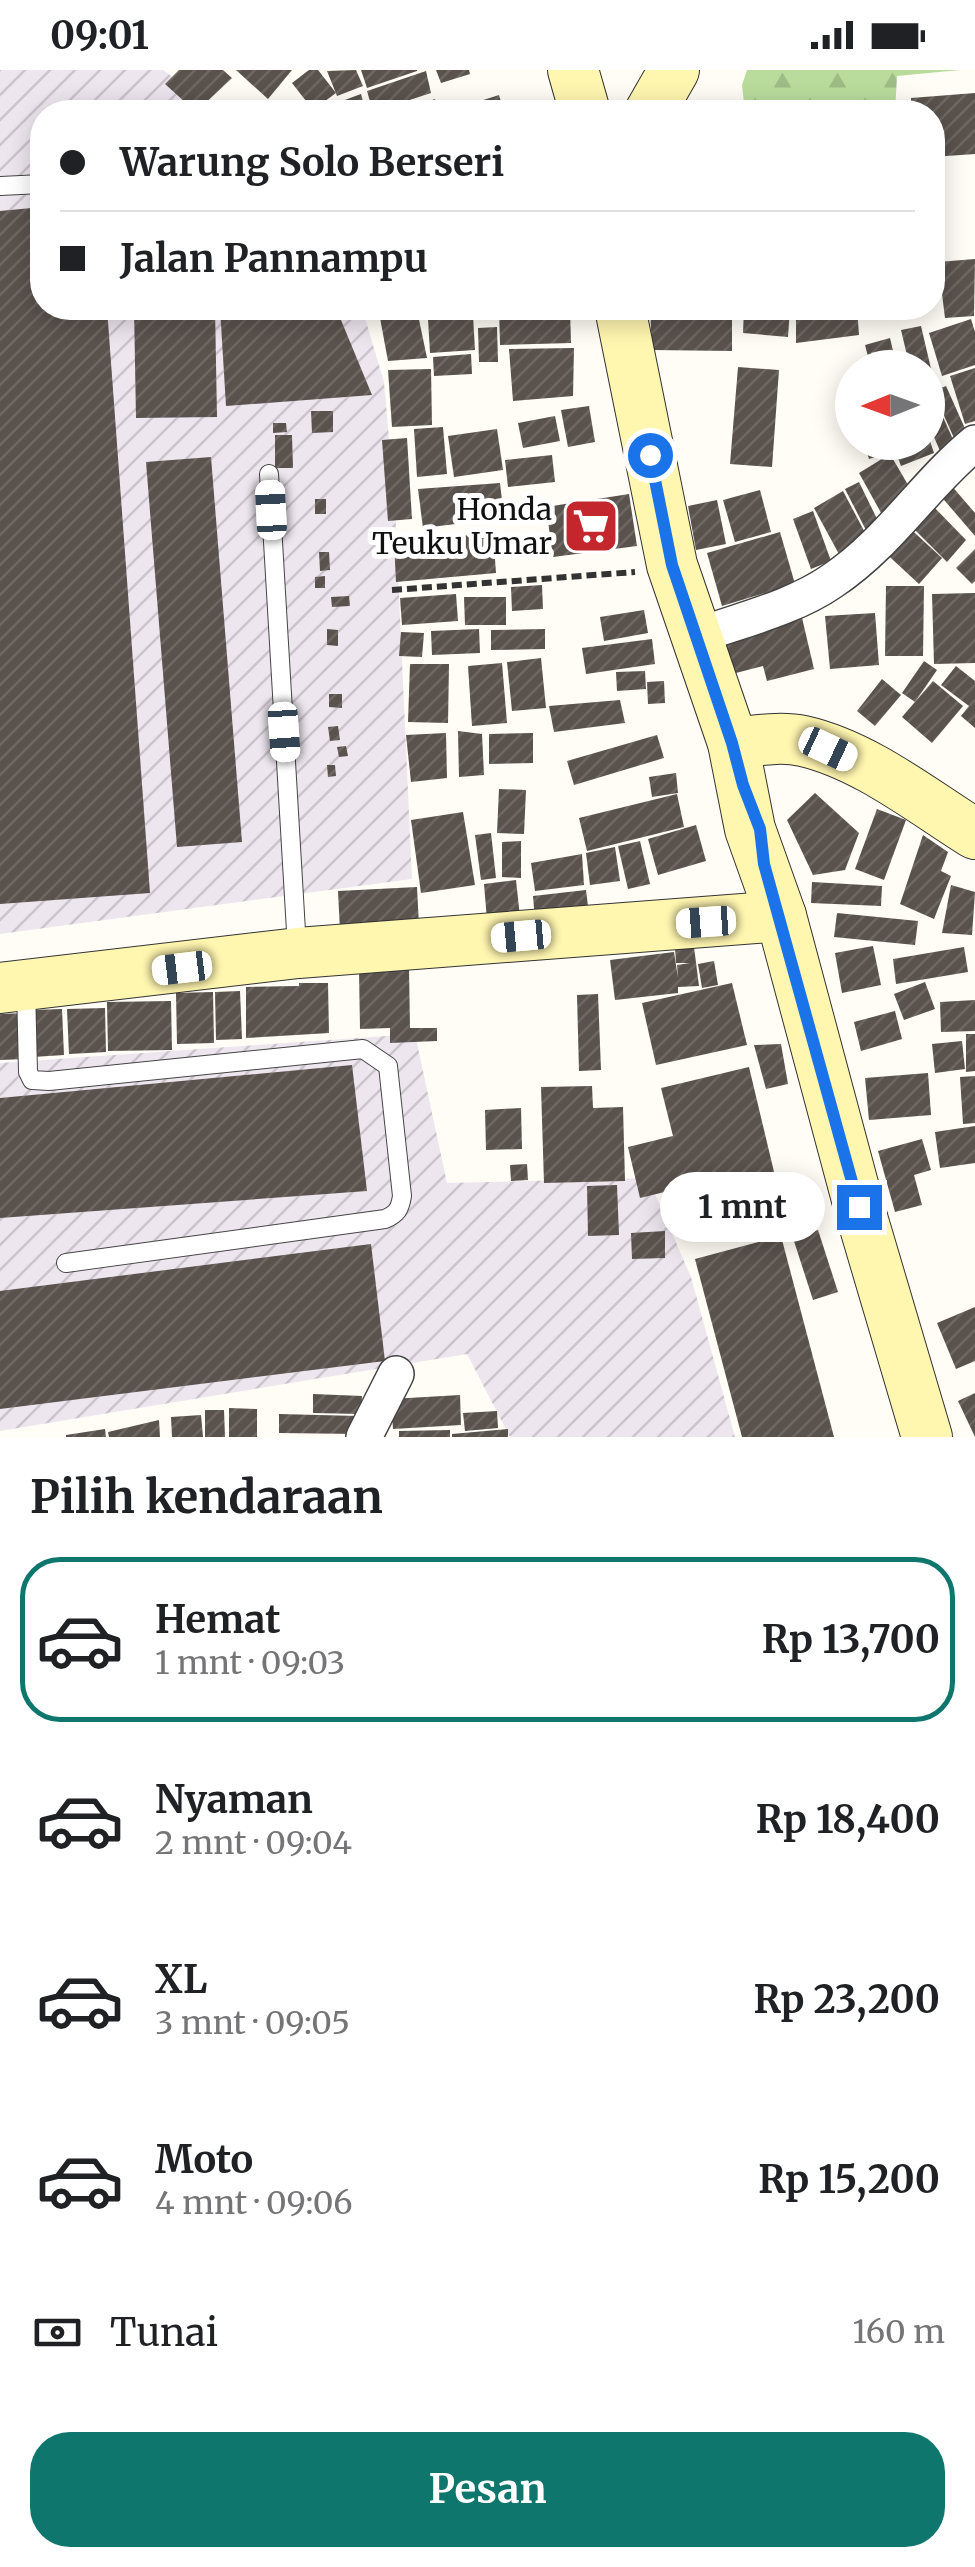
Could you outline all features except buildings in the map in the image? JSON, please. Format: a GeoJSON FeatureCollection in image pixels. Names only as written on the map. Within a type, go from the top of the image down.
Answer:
{"type":"FeatureCollection","features":[{"type":"Feature","properties":{"kind":"main road"},"geometry":{"type":"LineString","coordinates":[[573,70],[582,100]]}},
{"type":"Feature","properties":{"kind":"main road"},"geometry":{"type":"LineString","coordinates":[[657,100],[674,70]]}},
{"type":"Feature","properties":{"kind":"main road"},"geometry":{"type":"LineString","coordinates":[[622,320],[672,565],[760,829],[764,864],[927,1437]]}},
{"type":"Feature","properties":{"kind":"main road"},"geometry":{"type":"LineString","coordinates":[[738,764],[800,740],[862,764],[975,834]]}},
{"type":"Feature","properties":{"kind":"main road"},"geometry":{"type":"LineString","coordinates":[[13,988],[298,953],[780,916]]}},
{"type":"Feature","properties":{"kind":"street"},"geometry":{"type":"LineString","coordinates":[[697,636],[830,583],[894,528],[975,443]]}},
{"type":"Feature","properties":{"kind":"street"},"geometry":{"type":"LineString","coordinates":[[364,1437],[396,1374]]}},
{"type":"Feature","properties":{"kind":"lane"},"geometry":{"type":"LineString","coordinates":[[0,186],[30,185]]}},
{"type":"Feature","properties":{"kind":"lane"},"geometry":{"type":"LineString","coordinates":[[269,474],[298,953]]}},
{"type":"Feature","properties":{"kind":"lane"},"geometry":{"type":"LineString","coordinates":[[13,988],[32,1080],[364,1049],[388,1066],[402,1196],[395,1214],[385,1219],[66,1262]]}},
{"type":"Feature","properties":{"kind":"path"},"geometry":{"type":"LineString","coordinates":[[392,590],[540,580],[672,565]]}},
{"type":"Feature","properties":{"kind":"shaded area"},"geometry":{"type":"Polygon","coordinates":[[[0,70],[163,70],[204,100],[30,100],[30,320],[366,320],[384,382],[395,508],[412,879],[0,934],[0,70]]]}},
{"type":"Feature","properties":{"kind":"shaded area"},"geometry":{"type":"Polygon","coordinates":[[[415,1034],[447,1183],[648,1178],[691,1277],[735,1437],[510,1437],[467,1354],[0,1431],[0,1063],[415,1034]]]}},
{"type":"Feature","properties":{"kind":"green space"},"geometry":{"type":"Polygon","coordinates":[[[747,70],[960,70],[897,76],[896,100],[744,100],[742,85],[747,70]]]}},
{"type":"Feature","properties":{"kind":"place","name":"Honda Teuku Umar"},"geometry":{"type":"Point","coordinates":[591,526]}},
{"type":"Feature","properties":{"kind":"route"},"geometry":{"type":"LineString","coordinates":[[650,455],[672,565],[760,829],[764,864],[859,1207]]}}]}
